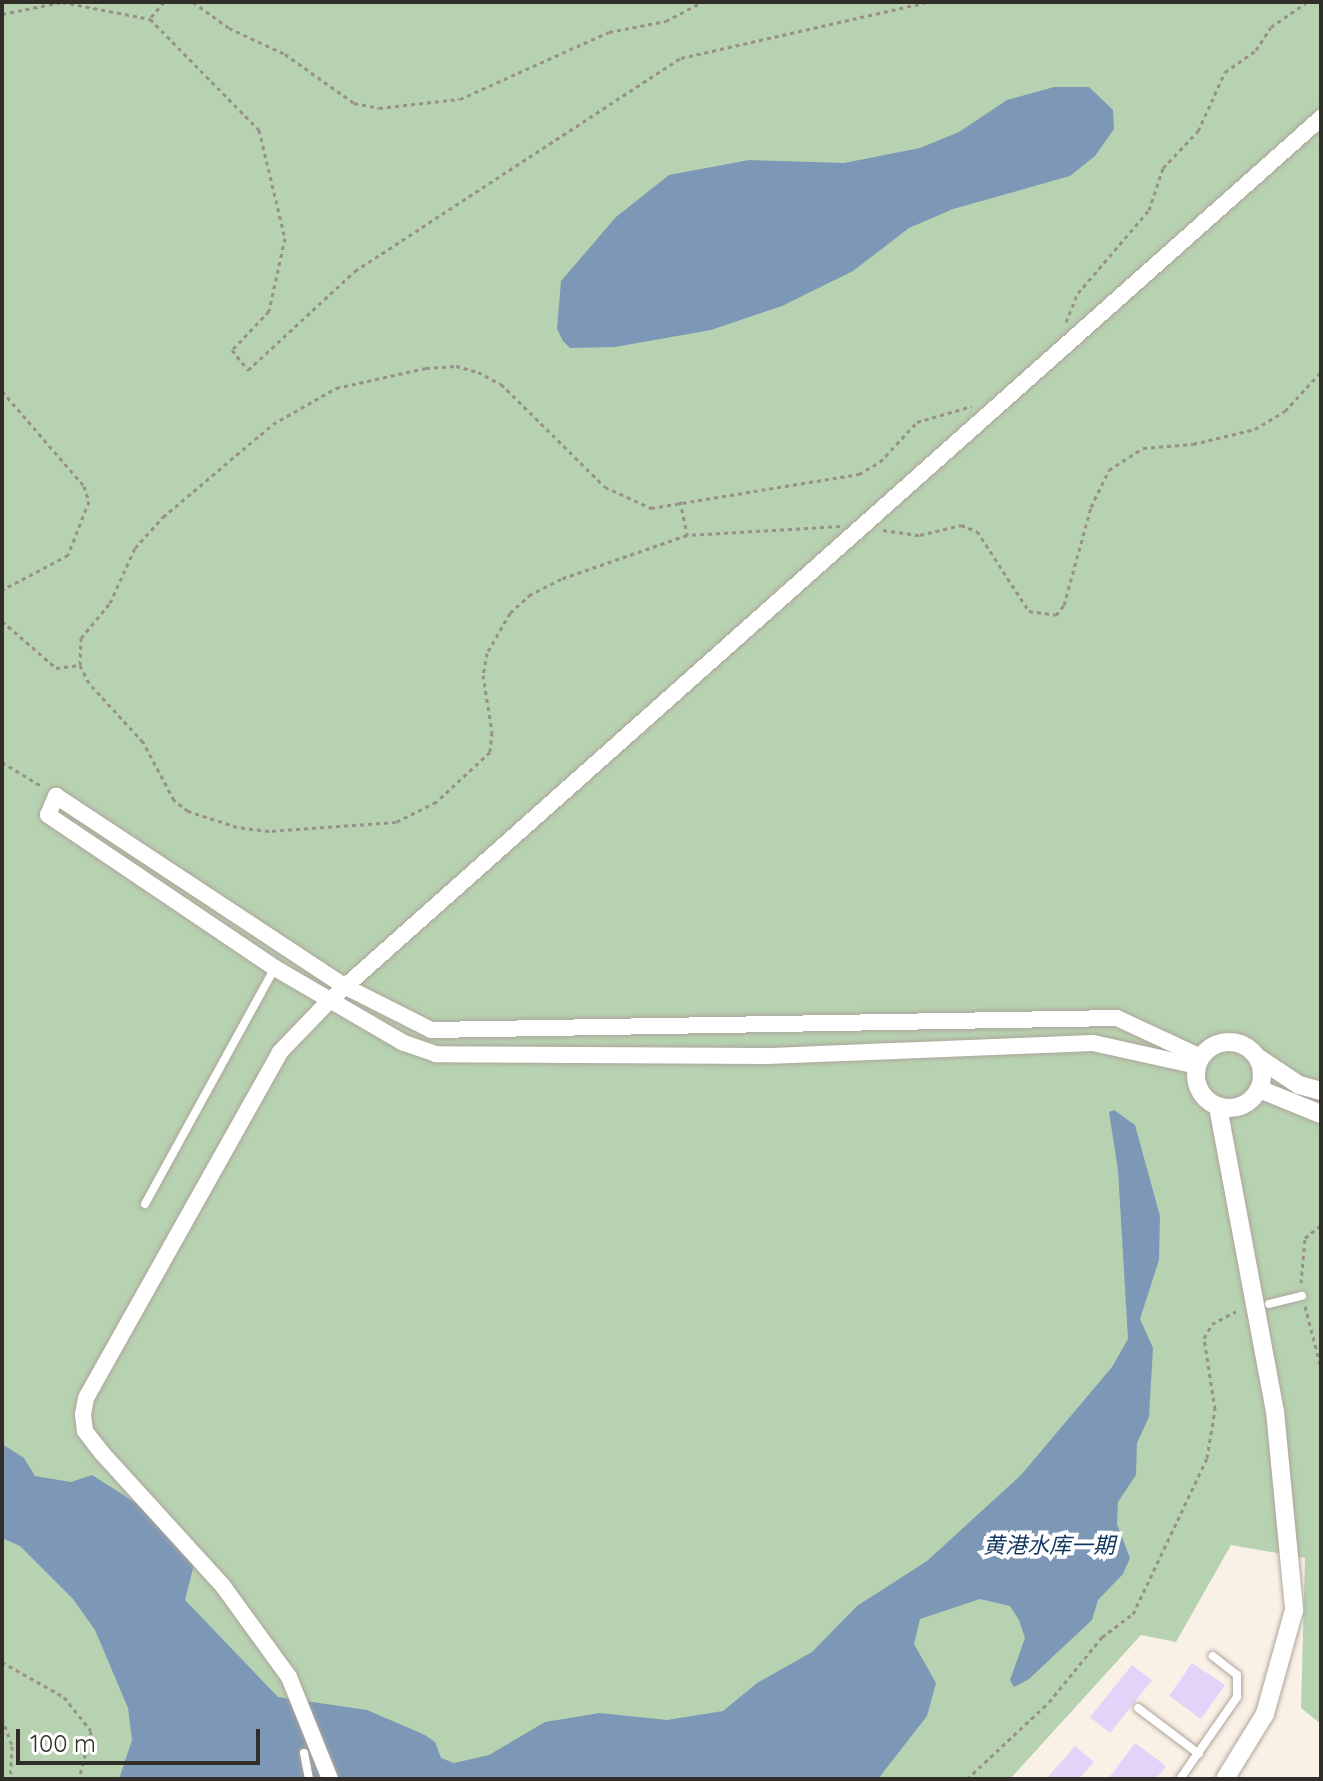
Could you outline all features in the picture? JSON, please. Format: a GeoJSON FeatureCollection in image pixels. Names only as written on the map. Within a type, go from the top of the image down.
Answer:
{"type":"FeatureCollection","features":[{"type":"Feature","properties":{"kind":"street"},"geometry":{"type":"LineString","coordinates":[[330,1779],[289,1677],[223,1586],[102,1453],[85,1431],[83,1414],[86,1398],[280,1052],[330,1000],[1321,118]]}},
{"type":"Feature","properties":{"kind":"street"},"geometry":{"type":"LineString","coordinates":[[1199,1062],[1117,1018],[431,1030],[346,987],[56,796],[48,815],[275,968],[402,1042],[436,1054],[766,1056],[1093,1043],[1199,1062],[1229,1042],[1299,1085],[1321,1091]]}},
{"type":"Feature","properties":{"kind":"street"},"geometry":{"type":"LineString","coordinates":[[1257,1057],[1259,1089]]}},
{"type":"Feature","properties":{"kind":"street"},"geometry":{"type":"LineString","coordinates":[[1199,1062],[1202,1095],[1218,1107],[1238,1107],[1259,1089]]}},
{"type":"Feature","properties":{"kind":"street"},"geometry":{"type":"LineString","coordinates":[[1259,1089],[1321,1114]]}},
{"type":"Feature","properties":{"kind":"street"},"geometry":{"type":"LineString","coordinates":[[1218,1107],[1275,1411],[1294,1610],[1265,1714],[1225,1779]]}},
{"type":"Feature","properties":{"kind":"lane"},"geometry":{"type":"LineString","coordinates":[[145,1204],[275,968]]}},
{"type":"Feature","properties":{"kind":"lane"},"geometry":{"type":"LineString","coordinates":[[1269,1304],[1302,1296]]}},
{"type":"Feature","properties":{"kind":"lane"},"geometry":{"type":"LineString","coordinates":[[1180,1779],[1237,1697],[1237,1675],[1213,1656]]}},
{"type":"Feature","properties":{"kind":"lane"},"geometry":{"type":"LineString","coordinates":[[1138,1708],[1199,1754]]}},
{"type":"Feature","properties":{"kind":"lane"},"geometry":{"type":"LineString","coordinates":[[304,1753],[309,1779]]}},
{"type":"Feature","properties":{"kind":"path"},"geometry":{"type":"LineString","coordinates":[[2,14],[62,2],[150,19],[259,130],[285,238],[269,311],[232,350],[248,370],[355,271],[681,58],[928,2]]}},
{"type":"Feature","properties":{"kind":"path"},"geometry":{"type":"LineString","coordinates":[[150,19],[164,2]]}},
{"type":"Feature","properties":{"kind":"path"},"geometry":{"type":"LineString","coordinates":[[193,2],[229,28],[285,54],[354,103],[379,108],[460,99],[609,32],[666,21],[702,2]]}},
{"type":"Feature","properties":{"kind":"path"},"geometry":{"type":"LineString","coordinates":[[1065,326],[1078,293],[1149,210],[1163,168],[1198,131],[1225,72],[1256,50],[1271,27],[1307,2]]}},
{"type":"Feature","properties":{"kind":"path"},"geometry":{"type":"LineString","coordinates":[[976,405],[917,422],[880,462],[859,474],[651,508],[605,487],[501,384],[478,372],[456,366],[426,368],[336,388],[273,424],[163,517],[135,548],[110,603],[81,638],[80,665],[89,683],[143,742],[174,800],[188,811],[237,827],[269,831],[396,822],[436,802],[490,752],[492,732],[483,675],[487,653],[510,613],[561,579],[687,535],[821,524],[920,535],[948,526],[977,531],[1029,611],[1056,615],[1064,605],[1091,507],[1109,470],[1143,448],[1193,444],[1255,429],[1285,411],[1321,372]]}},
{"type":"Feature","properties":{"kind":"path"},"geometry":{"type":"LineString","coordinates":[[2,391],[84,486],[89,501],[68,555],[2,590]]}},
{"type":"Feature","properties":{"kind":"path"},"geometry":{"type":"LineString","coordinates":[[680,501],[687,535]]}},
{"type":"Feature","properties":{"kind":"path"},"geometry":{"type":"LineString","coordinates":[[2,621],[56,668],[80,665]]}},
{"type":"Feature","properties":{"kind":"path"},"geometry":{"type":"LineString","coordinates":[[2,762],[56,796]]}},
{"type":"Feature","properties":{"kind":"path"},"geometry":{"type":"LineString","coordinates":[[967,1779],[1049,1702],[1102,1637],[1133,1614],[1207,1458],[1215,1409],[1204,1338],[1212,1324],[1236,1311]]}},
{"type":"Feature","properties":{"kind":"path"},"geometry":{"type":"LineString","coordinates":[[2,1662],[64,1697],[91,1731],[79,1779]]}},
{"type":"Feature","properties":{"kind":"path"},"geometry":{"type":"LineString","coordinates":[[2,1718],[12,1746],[10,1779]]}},
{"type":"Feature","properties":{"kind":"green space"},"geometry":{"type":"Polygon","coordinates":[[[2,2],[1321,2],[1321,1724],[1301,1708],[1305,1558],[1231,1545],[1176,1642],[1141,1635],[1010,1779],[2,1779],[2,2]]]}},
{"type":"Feature","properties":{"kind":"water"},"geometry":{"type":"Polygon","coordinates":[[[1054,87],[1089,87],[1113,110],[1114,129],[1095,156],[1070,176],[953,209],[909,228],[853,271],[782,306],[711,330],[615,347],[570,348],[563,341],[557,329],[561,281],[616,217],[669,175],[749,160],[844,163],[920,148],[959,132],[1007,100],[1054,87]]]}},
{"type":"Feature","properties":{"kind":"water","name":"黄港水库一期"},"geometry":{"type":"Polygon","coordinates":[[[1114,1110],[1135,1125],[1160,1216],[1159,1260],[1140,1319],[1153,1348],[1149,1417],[1137,1443],[1136,1475],[1118,1502],[1117,1524],[1130,1558],[1123,1574],[1098,1600],[1092,1620],[1029,1679],[1014,1687],[1010,1680],[1025,1638],[1019,1620],[1010,1606],[980,1599],[920,1619],[914,1644],[936,1683],[927,1716],[878,1779],[119,1779],[132,1740],[128,1708],[95,1630],[73,1599],[20,1546],[2,1538],[2,1444],[24,1458],[35,1476],[71,1482],[92,1475],[188,1536],[196,1557],[185,1600],[278,1697],[367,1710],[425,1735],[435,1742],[441,1758],[454,1763],[489,1755],[545,1722],[600,1713],[667,1720],[723,1711],[757,1683],[812,1652],[857,1606],[927,1561],[1021,1475],[1112,1367],[1128,1339],[1118,1170],[1109,1112],[1114,1110]]]}},
{"type":"Feature","properties":{"kind":"building"},"geometry":{"type":"Polygon","coordinates":[[[1192,1663],[1225,1685],[1201,1719],[1169,1696],[1192,1663]]]}},
{"type":"Feature","properties":{"kind":"building"},"geometry":{"type":"Polygon","coordinates":[[[1132,1665],[1152,1680],[1110,1733],[1090,1717],[1132,1665]]]}},
{"type":"Feature","properties":{"kind":"building"},"geometry":{"type":"Polygon","coordinates":[[[1135,1743],[1166,1766],[1156,1779],[1108,1779],[1135,1743]]]}},
{"type":"Feature","properties":{"kind":"building"},"geometry":{"type":"Polygon","coordinates":[[[1075,1746],[1094,1762],[1079,1779],[1046,1779],[1075,1746]]]}}]}
